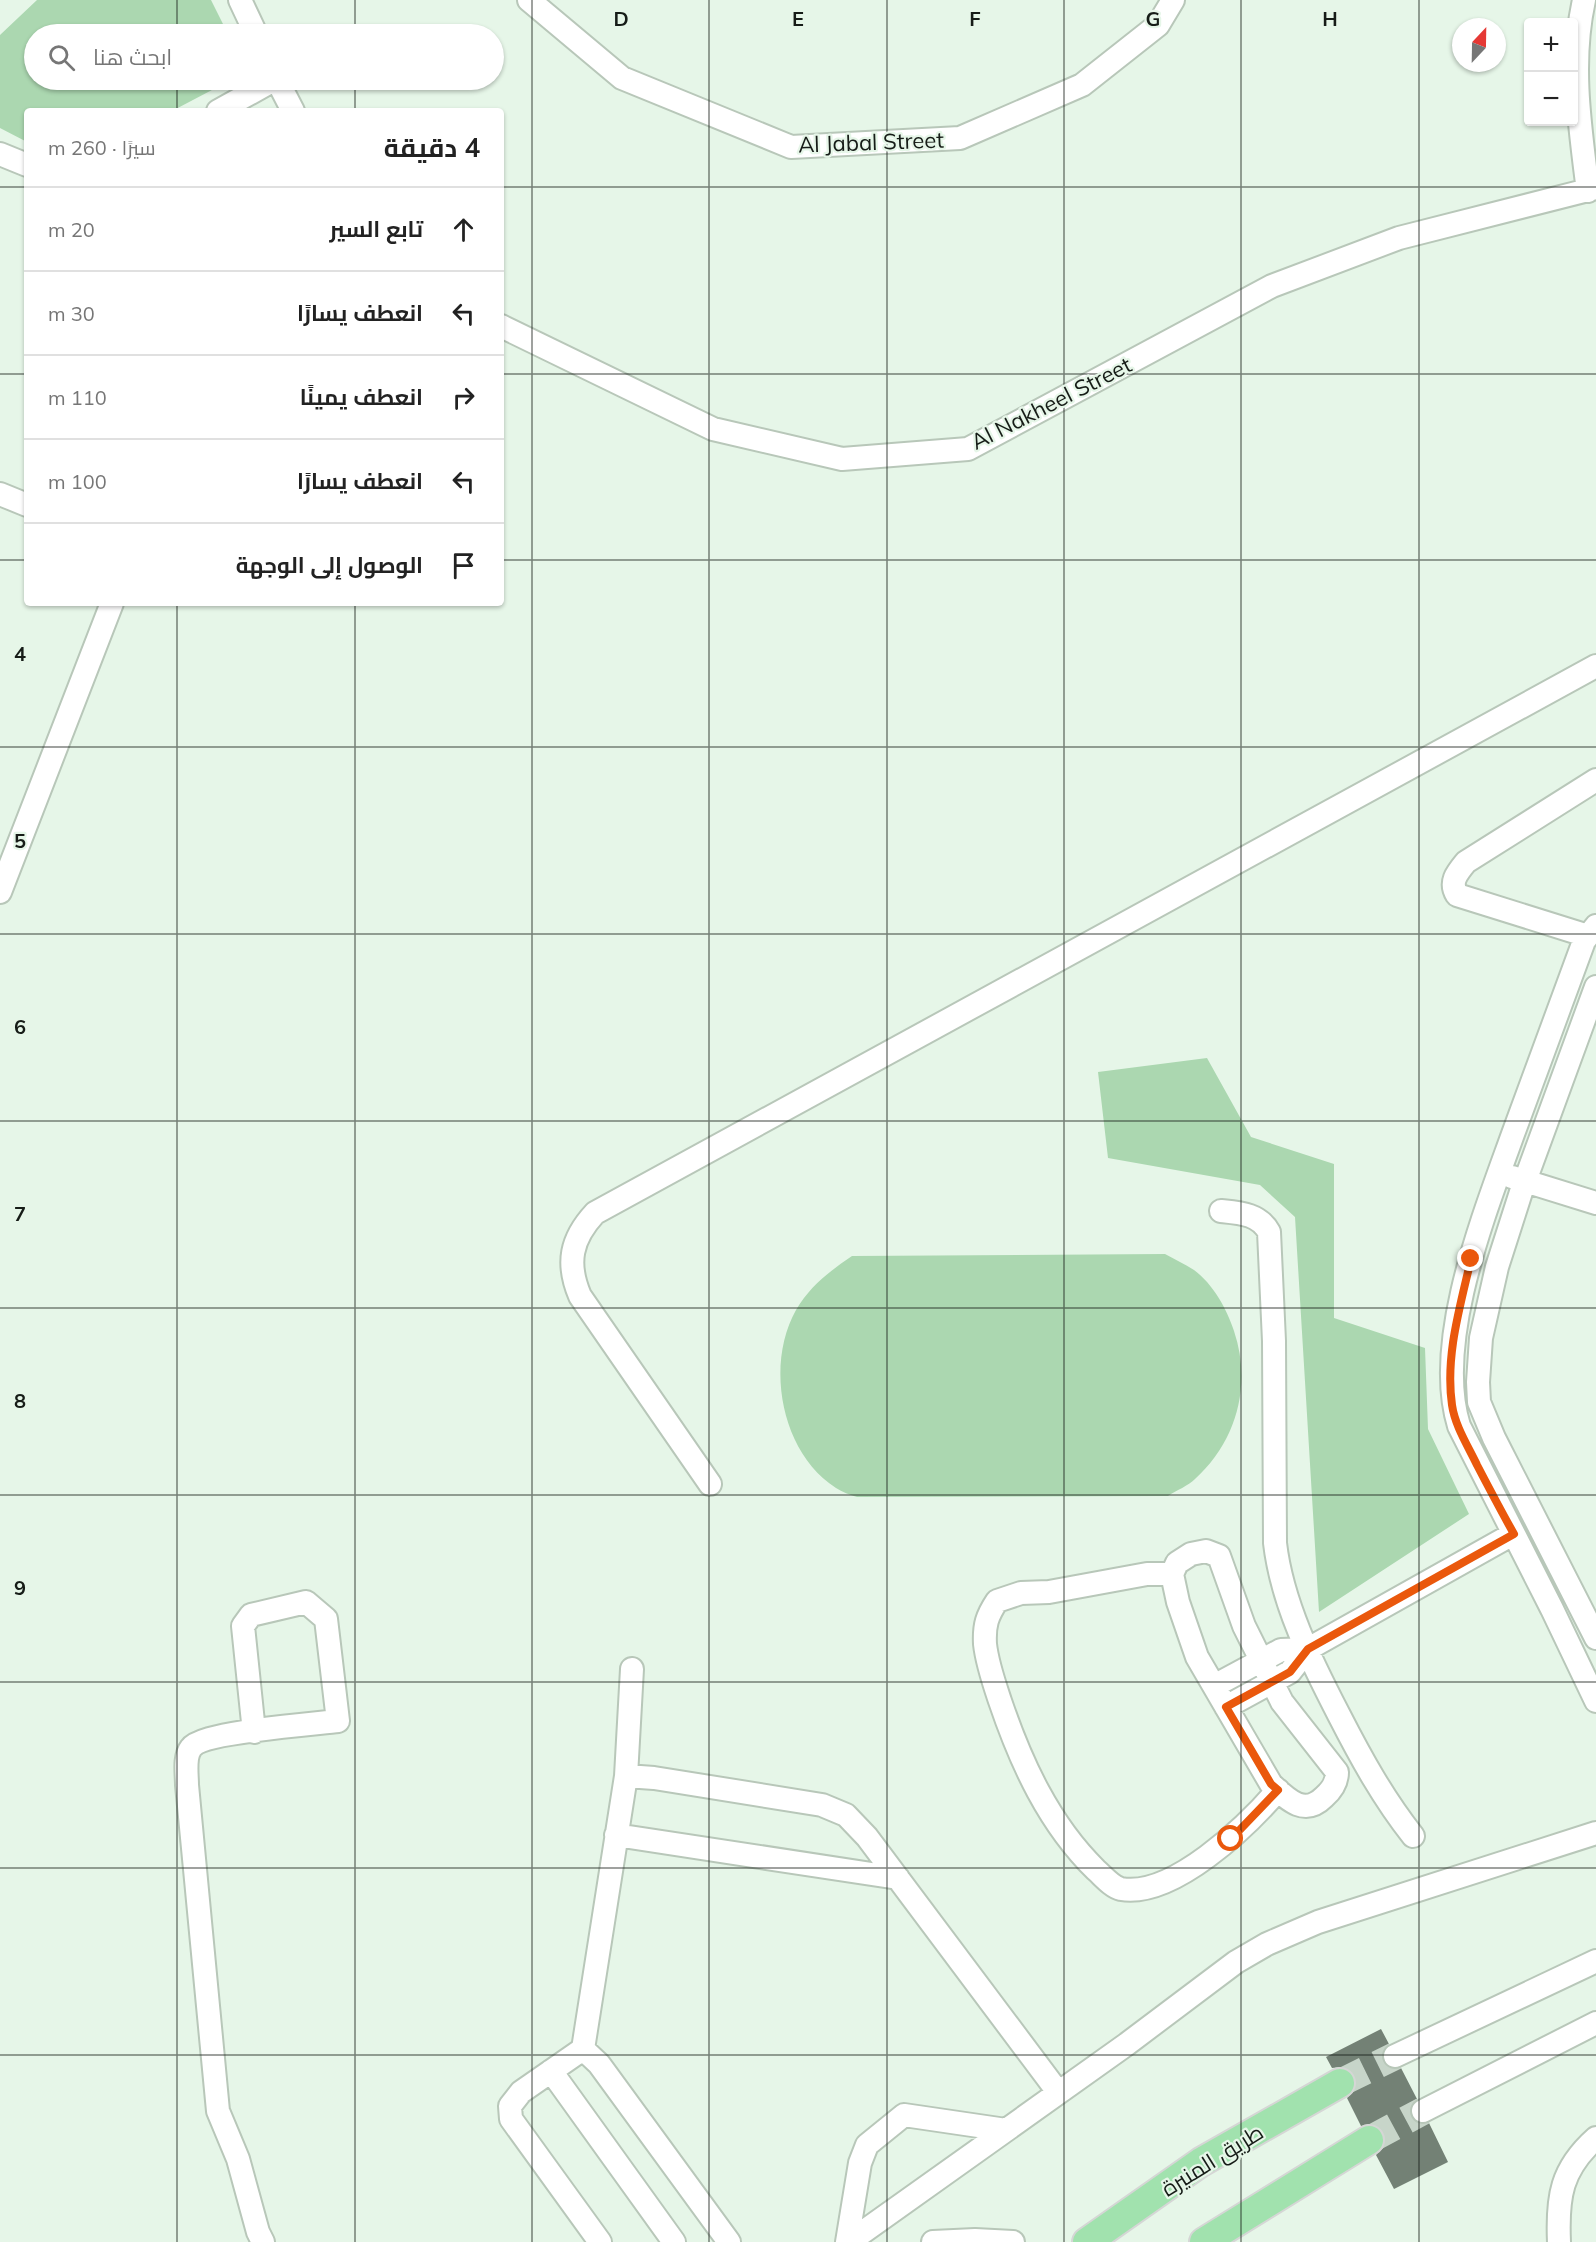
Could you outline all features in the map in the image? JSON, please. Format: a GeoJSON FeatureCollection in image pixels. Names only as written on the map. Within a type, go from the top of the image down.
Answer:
{"type":"FeatureCollection","features":[{"type":"Feature","properties":{"kind":"main road","name":"طريق المنيرة"},"geometry":{"type":"LineString","coordinates":[[1087,2242],[1201,2162],[1340,2083]]}},
{"type":"Feature","properties":{"kind":"main road"},"geometry":{"type":"LineString","coordinates":[[1205,2242],[1369,2140]]}},
{"type":"Feature","properties":{"kind":"street"},"geometry":{"type":"LineString","coordinates":[[240,0],[251,24]]}},
{"type":"Feature","properties":{"kind":"street","name":"Al Jabal Street"},"geometry":{"type":"LineString","coordinates":[[529,0],[622,78],[791,147],[960,138],[1082,85],[1158,25],[1173,0]]}},
{"type":"Feature","properties":{"kind":"street"},"geometry":{"type":"LineString","coordinates":[[1584,0],[1578,27],[1578,115],[1592,189]]}},
{"type":"Feature","properties":{"kind":"street"},"geometry":{"type":"LineString","coordinates":[[224,108],[257,90]]}},
{"type":"Feature","properties":{"kind":"street"},"geometry":{"type":"LineString","coordinates":[[281,90],[291,108]]}},
{"type":"Feature","properties":{"kind":"street"},"geometry":{"type":"LineString","coordinates":[[0,154],[24,164]]}},
{"type":"Feature","properties":{"kind":"street","name":"Al Nakheel Street"},"geometry":{"type":"LineString","coordinates":[[504,327],[713,429],[842,459],[968,449],[1272,286],[1399,238],[1592,189]]}},
{"type":"Feature","properties":{"kind":"street"},"geometry":{"type":"LineString","coordinates":[[0,494],[24,504]]}},
{"type":"Feature","properties":{"kind":"street"},"geometry":{"type":"LineString","coordinates":[[0,892],[111,606]]}},
{"type":"Feature","properties":{"kind":"street"},"geometry":{"type":"LineString","coordinates":[[710,1485],[580,1296],[573,1274],[573,1250],[585,1224],[595,1213],[1596,666]]}},
{"type":"Feature","properties":{"kind":"street"},"geometry":{"type":"LineString","coordinates":[[1596,780],[1466,862],[1455,876],[1453,889],[1457,896],[1592,931],[1584,941],[1499,1173],[1471,1259],[1456,1323],[1451,1363],[1452,1406],[1458,1426],[1596,1701]]}},
{"type":"Feature","properties":{"kind":"street"},"geometry":{"type":"LineString","coordinates":[[1596,987],[1525,1181],[1497,1267],[1481,1338],[1479,1402],[1494,1438],[1596,1638]]}},
{"type":"Feature","properties":{"kind":"street"},"geometry":{"type":"LineString","coordinates":[[1499,1173],[1596,1203]]}},
{"type":"Feature","properties":{"kind":"street"},"geometry":{"type":"LineString","coordinates":[[1221,1211],[1254,1217],[1264,1224],[1269,1232],[1274,1341],[1275,1543],[1277,1563],[1285,1591],[1323,1684],[1372,1779],[1413,1836]]}},
{"type":"Feature","properties":{"kind":"street"},"geometry":{"type":"LineString","coordinates":[[1226,1707],[1290,1672],[1308,1649],[1514,1534]]}},
{"type":"Feature","properties":{"kind":"street"},"geometry":{"type":"LineString","coordinates":[[1206,1551],[1219,1556],[1244,1626],[1262,1660],[1282,1702],[1337,1772],[1337,1782],[1331,1791],[1311,1806],[1300,1806],[1294,1803],[1271,1784],[1197,1657],[1178,1602],[1172,1574],[1177,1563],[1191,1554],[1206,1551]]}},
{"type":"Feature","properties":{"kind":"street"},"geometry":{"type":"LineString","coordinates":[[1172,1574],[1147,1574],[1049,1592],[1021,1593],[997,1601],[986,1618],[986,1644],[994,1681],[1009,1728],[1040,1797],[1080,1854],[1096,1870],[1119,1888],[1136,1889],[1172,1879],[1215,1852],[1263,1808],[1278,1790]]}},
{"type":"Feature","properties":{"kind":"street"},"geometry":{"type":"LineString","coordinates":[[254,1732],[243,1626],[251,1615],[306,1602],[326,1619],[338,1721],[254,1732],[218,1736],[198,1742],[191,1747],[187,1758],[187,1785],[218,2111],[238,2159],[258,2232],[263,2242]]}},
{"type":"Feature","properties":{"kind":"street"},"geometry":{"type":"LineString","coordinates":[[1214,1686],[1281,1650],[1308,1649]]}},
{"type":"Feature","properties":{"kind":"street"},"geometry":{"type":"LineString","coordinates":[[600,2242],[511,2119],[510,2106],[521,2092],[583,2049],[626,1776],[632,1669]]}},
{"type":"Feature","properties":{"kind":"street"},"geometry":{"type":"LineString","coordinates":[[626,1776],[665,1779],[822,1805],[846,1815],[867,1837],[1058,2092]]}},
{"type":"Feature","properties":{"kind":"street"},"geometry":{"type":"LineString","coordinates":[[848,2242],[1236,1962],[1267,1944],[1318,1922],[1596,1833]]}},
{"type":"Feature","properties":{"kind":"street"},"geometry":{"type":"LineString","coordinates":[[616,1835],[898,1878]]}},
{"type":"Feature","properties":{"kind":"street"},"geometry":{"type":"LineString","coordinates":[[1395,2056],[1596,1961]]}},
{"type":"Feature","properties":{"kind":"street"},"geometry":{"type":"LineString","coordinates":[[1423,2111],[1596,2023]]}},
{"type":"Feature","properties":{"kind":"street"},"geometry":{"type":"LineString","coordinates":[[583,2049],[599,2064],[729,2242]]}},
{"type":"Feature","properties":{"kind":"street"},"geometry":{"type":"LineString","coordinates":[[551,2071],[674,2242]]}},
{"type":"Feature","properties":{"kind":"street"},"geometry":{"type":"LineString","coordinates":[[848,2242],[860,2163],[867,2145],[904,2115],[1006,2130]]}},
{"type":"Feature","properties":{"kind":"street"},"geometry":{"type":"LineString","coordinates":[[1559,2242],[1559,2198],[1564,2181],[1582,2150],[1596,2138]]}},
{"type":"Feature","properties":{"kind":"street"},"geometry":{"type":"LineString","coordinates":[[933,2242],[975,2240],[1013,2242]]}},
{"type":"Feature","properties":{"kind":"green space"},"geometry":{"type":"Polygon","coordinates":[[[37,0],[211,0],[223,24],[24,24],[24,90],[212,90],[178,108],[24,108],[24,140],[0,128],[0,35],[37,0]]]}},
{"type":"Feature","properties":{"kind":"green space"},"geometry":{"type":"Polygon","coordinates":[[[1207,1058],[1251,1137],[1334,1164],[1334,1318],[1425,1348],[1428,1429],[1469,1514],[1319,1612],[1295,1217],[1260,1185],[1108,1158],[1098,1072],[1207,1058]]]}},
{"type":"Feature","properties":{"kind":"green space"},"geometry":{"type":"Polygon","coordinates":[[[1165,1254],[1194,1270],[1218,1297],[1234,1331],[1241,1371],[1241,1391],[1237,1411],[1231,1429],[1221,1447],[1195,1479],[1168,1496],[857,1497],[836,1488],[817,1473],[802,1453],[791,1431],[784,1406],[781,1356],[787,1332],[796,1310],[814,1286],[852,1256],[1165,1254]]]}},
{"type":"Feature","properties":{"kind":"building"},"geometry":{"type":"Polygon","coordinates":[[[1381,2029],[1389,2044],[1382,2054],[1383,2062],[1393,2069],[1401,2068],[1417,2099],[1411,2104],[1411,2117],[1416,2123],[1429,2123],[1448,2162],[1394,2189],[1376,2155],[1384,2147],[1383,2132],[1376,2125],[1361,2126],[1347,2098],[1354,2091],[1355,2075],[1348,2069],[1332,2068],[1326,2057],[1381,2029]]]}},
{"type":"Feature","properties":{"kind":"tunnel"},"geometry":{"type":"LineString","coordinates":[[1340,2083],[1395,2056]]}},
{"type":"Feature","properties":{"kind":"tunnel"},"geometry":{"type":"LineString","coordinates":[[1369,2140],[1423,2111]]}},
{"type":"Feature","properties":{"kind":"route"},"geometry":{"type":"LineString","coordinates":[[1231,1839],[1278,1790],[1271,1784],[1226,1707],[1290,1672],[1308,1649],[1514,1534],[1458,1426],[1452,1406],[1451,1363],[1454,1334],[1471,1259]]}}]}
